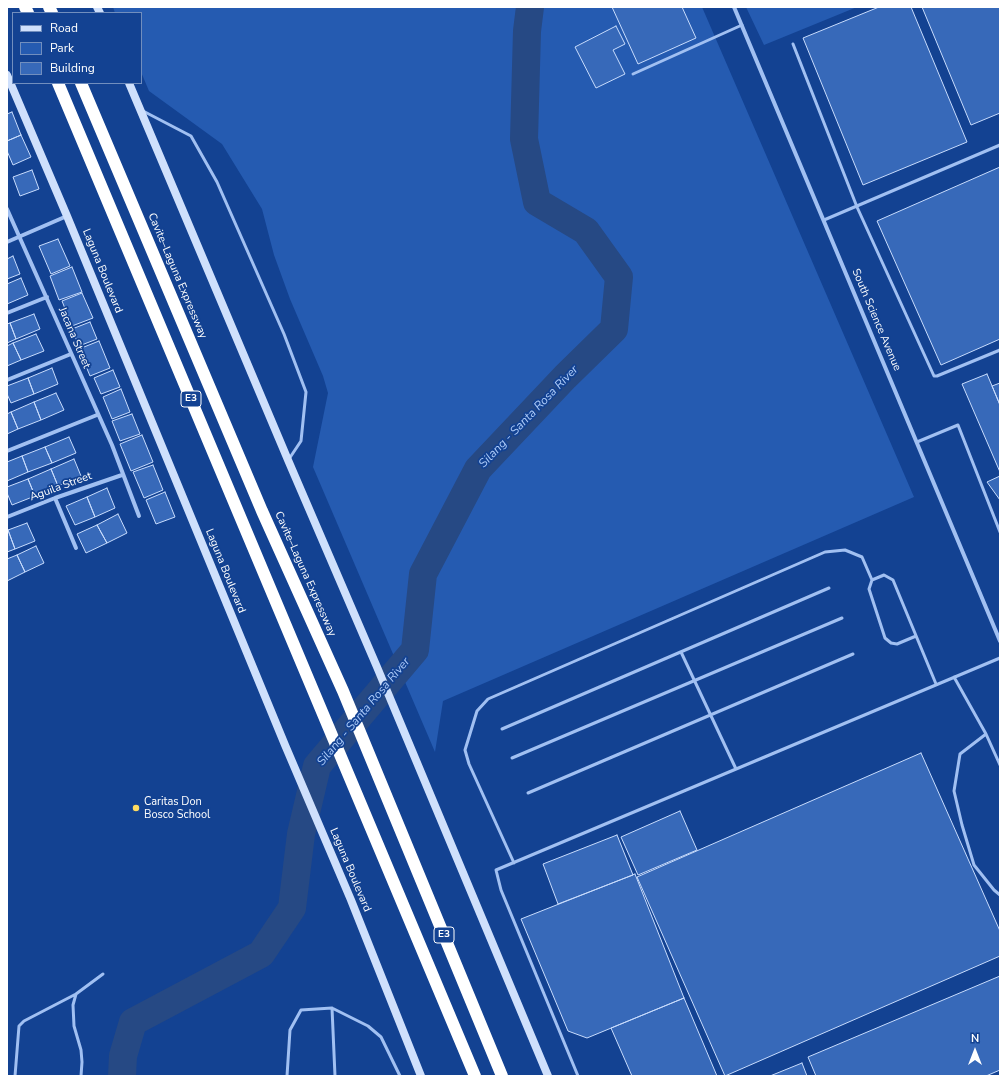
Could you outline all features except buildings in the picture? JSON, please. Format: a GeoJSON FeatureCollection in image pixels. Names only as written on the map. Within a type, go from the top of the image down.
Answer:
{"type":"FeatureCollection","features":[{"type":"Feature","properties":{"kind":"highway","name":"E3"},"geometry":{"type":"LineString","coordinates":[[58,84],[475,1076]]}},
{"type":"Feature","properties":{"kind":"highway","name":"Cavite–Laguna Expressway"},"geometry":{"type":"LineString","coordinates":[[81,84],[262,511],[343,691],[502,1076]]}},
{"type":"Feature","properties":{"kind":"main road","name":"Laguna Boulevard"},"geometry":{"type":"LineString","coordinates":[[7,74],[285,746],[351,900],[421,1076]]}},
{"type":"Feature","properties":{"kind":"main road"},"geometry":{"type":"LineString","coordinates":[[129,84],[548,1076]]}},
{"type":"Feature","properties":{"kind":"street","name":"South Science Avenue"},"geometry":{"type":"LineString","coordinates":[[734,7],[1000,641]]}},
{"type":"Feature","properties":{"kind":"street","name":"Jacana Street"},"geometry":{"type":"LineString","coordinates":[[7,209],[112,445],[122,475],[139,516]]}},
{"type":"Feature","properties":{"kind":"street"},"geometry":{"type":"LineString","coordinates":[[7,242],[67,216]]}},
{"type":"Feature","properties":{"kind":"street"},"geometry":{"type":"LineString","coordinates":[[7,313],[46,297]]}},
{"type":"Feature","properties":{"kind":"street"},"geometry":{"type":"LineString","coordinates":[[7,380],[71,354]]}},
{"type":"Feature","properties":{"kind":"street"},"geometry":{"type":"LineString","coordinates":[[7,450],[98,415]]}},
{"type":"Feature","properties":{"kind":"street","name":"Aguila Street"},"geometry":{"type":"LineString","coordinates":[[7,517],[55,498],[122,475]]}},
{"type":"Feature","properties":{"kind":"street"},"geometry":{"type":"LineString","coordinates":[[55,498],[76,548]]}},
{"type":"Feature","properties":{"kind":"lane"},"geometry":{"type":"LineString","coordinates":[[633,74],[742,25]]}},
{"type":"Feature","properties":{"kind":"lane"},"geometry":{"type":"LineString","coordinates":[[793,44],[857,207],[934,376],[938,376],[1000,350]]}},
{"type":"Feature","properties":{"kind":"lane"},"geometry":{"type":"LineString","coordinates":[[140,109],[191,136],[217,182],[284,334],[306,392],[301,441],[288,460]]}},
{"type":"Feature","properties":{"kind":"lane"},"geometry":{"type":"LineString","coordinates":[[824,220],[1000,145]]}},
{"type":"Feature","properties":{"kind":"lane"},"geometry":{"type":"LineString","coordinates":[[917,442],[958,425],[1000,532]]}},
{"type":"Feature","properties":{"kind":"lane"},"geometry":{"type":"LineString","coordinates":[[514,863],[469,764],[466,750],[477,711],[488,699],[825,552],[845,550],[862,557],[872,580],[869,588],[885,638],[891,643],[897,644],[916,636]]}},
{"type":"Feature","properties":{"kind":"lane"},"geometry":{"type":"LineString","coordinates":[[872,580],[884,575],[893,580],[936,684]]}},
{"type":"Feature","properties":{"kind":"lane"},"geometry":{"type":"LineString","coordinates":[[502,729],[829,588]]}},
{"type":"Feature","properties":{"kind":"lane"},"geometry":{"type":"LineString","coordinates":[[512,758],[842,618]]}},
{"type":"Feature","properties":{"kind":"lane"},"geometry":{"type":"LineString","coordinates":[[681,652],[736,769]]}},
{"type":"Feature","properties":{"kind":"lane"},"geometry":{"type":"LineString","coordinates":[[528,792],[853,654]]}},
{"type":"Feature","properties":{"kind":"lane"},"geometry":{"type":"LineString","coordinates":[[578,1076],[502,890],[496,870],[1000,658]]}},
{"type":"Feature","properties":{"kind":"lane"},"geometry":{"type":"LineString","coordinates":[[954,677],[986,734],[1000,765]]}},
{"type":"Feature","properties":{"kind":"lane"},"geometry":{"type":"LineString","coordinates":[[986,734],[960,754],[954,791],[974,865],[994,890],[1000,895]]}},
{"type":"Feature","properties":{"kind":"lane"},"geometry":{"type":"LineString","coordinates":[[15,1076],[19,1026],[24,1021],[76,994],[103,974]]}},
{"type":"Feature","properties":{"kind":"lane"},"geometry":{"type":"LineString","coordinates":[[76,994],[73,1005],[74,1026],[81,1050],[81,1076]]}},
{"type":"Feature","properties":{"kind":"lane"},"geometry":{"type":"LineString","coordinates":[[287,1076],[290,1030],[301,1010],[332,1008],[368,1026],[381,1037],[400,1076]]}},
{"type":"Feature","properties":{"kind":"lane"},"geometry":{"type":"LineString","coordinates":[[332,1008],[335,1076]]}},
{"type":"Feature","properties":{"kind":"green space"},"geometry":{"type":"Polygon","coordinates":[[[113,7],[702,7],[914,497],[443,701],[435,752],[313,467],[328,393],[323,376],[290,299],[274,255],[262,209],[222,144],[149,91],[142,74],[142,12],[115,12],[113,7]]]}},
{"type":"Feature","properties":{"kind":"green space"},"geometry":{"type":"Polygon","coordinates":[[[746,7],[857,7],[764,45],[746,7]]]}},
{"type":"Feature","properties":{"kind":"waterway","name":"Silang - Santa Rosa River"},"geometry":{"type":"LineString","coordinates":[[122,1076],[123,1056],[133,1022],[261,954],[292,908],[301,834],[317,766],[415,650],[423,574],[478,469],[565,377],[614,329],[619,277],[586,231],[537,202],[524,139],[527,31],[530,7]]}},
{"type":"Feature","properties":{"kind":"place","name":"Caritas Don Bosco School"},"geometry":{"type":"Point","coordinates":[136,808]}}]}
